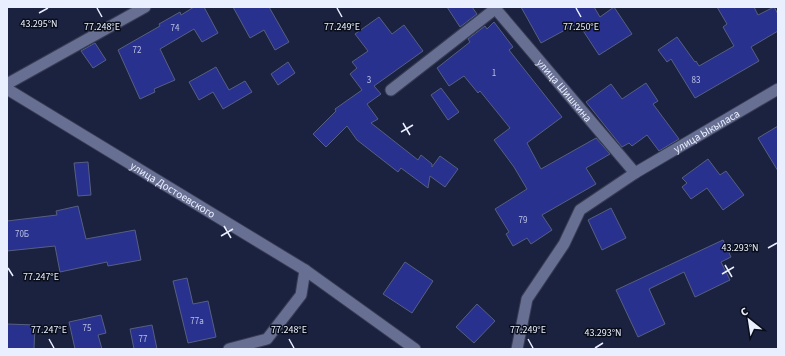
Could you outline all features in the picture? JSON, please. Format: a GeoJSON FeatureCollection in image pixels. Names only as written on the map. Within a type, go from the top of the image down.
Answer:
{"type":"FeatureCollection","features":[{"type":"Feature","properties":{"kind":"street"},"geometry":{"type":"LineString","coordinates":[[7,84],[145,7]]}},
{"type":"Feature","properties":{"kind":"street"},"geometry":{"type":"LineString","coordinates":[[391,90],[494,8]]}},
{"type":"Feature","properties":{"kind":"street","name":"улица Шишкина"},"geometry":{"type":"LineString","coordinates":[[494,8],[635,173]]}},
{"type":"Feature","properties":{"kind":"street","name":"улица Достоевского"},"geometry":{"type":"LineString","coordinates":[[7,89],[304,270],[415,349]]}},
{"type":"Feature","properties":{"kind":"street","name":"улица Ыкыласа"},"geometry":{"type":"LineString","coordinates":[[517,349],[527,299],[564,244],[580,210],[635,173],[778,89]]}},
{"type":"Feature","properties":{"kind":"street"},"geometry":{"type":"LineString","coordinates":[[229,349],[267,338],[301,295],[304,270]]}},
{"type":"Feature","properties":{"kind":"building"},"geometry":{"type":"Polygon","coordinates":[[[194,7],[204,7],[218,33],[202,42],[194,29],[160,49],[175,80],[154,89],[155,92],[140,99],[118,50],[160,26],[159,24],[180,12],[181,15],[194,7]]]}},
{"type":"Feature","properties":{"kind":"building"},"geometry":{"type":"Polygon","coordinates":[[[233,7],[269,7],[289,42],[275,50],[264,30],[250,38],[233,7]]]}},
{"type":"Feature","properties":{"kind":"building"},"geometry":{"type":"Polygon","coordinates":[[[447,7],[472,7],[477,14],[460,27],[447,7]]]}},
{"type":"Feature","properties":{"kind":"building"},"geometry":{"type":"Polygon","coordinates":[[[521,7],[594,7],[600,17],[614,7],[632,34],[599,55],[578,23],[541,43],[521,7]]]}},
{"type":"Feature","properties":{"kind":"building"},"geometry":{"type":"Polygon","coordinates":[[[717,7],[754,7],[758,15],[774,7],[778,14],[778,31],[751,47],[759,61],[695,98],[671,59],[667,62],[658,50],[677,37],[699,66],[734,46],[723,27],[727,24],[717,7]]]}},
{"type":"Feature","properties":{"kind":"building"},"geometry":{"type":"Polygon","coordinates":[[[379,17],[392,34],[404,25],[423,51],[374,86],[381,94],[367,104],[378,119],[371,123],[418,160],[421,155],[432,164],[432,167],[440,156],[458,169],[445,187],[430,176],[428,188],[401,168],[398,172],[357,140],[347,126],[326,147],[313,134],[336,111],[335,109],[362,90],[350,74],[357,68],[352,62],[368,51],[355,34],[379,17]]]}},
{"type":"Feature","properties":{"kind":"building"},"geometry":{"type":"Polygon","coordinates":[[[494,22],[513,47],[509,50],[562,117],[527,143],[541,169],[596,138],[610,154],[586,168],[596,184],[542,215],[552,230],[531,244],[527,238],[513,246],[506,234],[509,232],[495,209],[527,189],[514,167],[494,140],[510,128],[480,91],[478,93],[464,76],[449,86],[437,68],[470,42],[468,39],[485,26],[487,29],[494,22]]]}},
{"type":"Feature","properties":{"kind":"building"},"geometry":{"type":"Polygon","coordinates":[[[95,43],[106,60],[93,68],[81,51],[95,43]]]}},
{"type":"Feature","properties":{"kind":"building"},"geometry":{"type":"Polygon","coordinates":[[[288,62],[295,73],[278,85],[271,74],[288,62]]]}},
{"type":"Feature","properties":{"kind":"building"},"geometry":{"type":"Polygon","coordinates":[[[216,67],[229,90],[245,81],[252,92],[223,109],[213,92],[199,100],[189,82],[216,67]]]}},
{"type":"Feature","properties":{"kind":"building"},"geometry":{"type":"Polygon","coordinates":[[[646,83],[658,101],[653,104],[679,139],[659,151],[647,135],[632,146],[629,143],[622,147],[586,102],[611,84],[622,99],[646,83]]]}},
{"type":"Feature","properties":{"kind":"building"},"geometry":{"type":"Polygon","coordinates":[[[441,88],[459,112],[448,120],[431,95],[441,88]]]}},
{"type":"Feature","properties":{"kind":"building"},"geometry":{"type":"Polygon","coordinates":[[[778,126],[778,171],[758,138],[778,126]]]}},
{"type":"Feature","properties":{"kind":"building"},"geometry":{"type":"Polygon","coordinates":[[[708,159],[720,175],[726,171],[744,195],[723,210],[707,188],[691,199],[682,187],[687,183],[682,178],[708,159]]]}},
{"type":"Feature","properties":{"kind":"building"},"geometry":{"type":"Polygon","coordinates":[[[88,162],[91,195],[78,196],[74,163],[88,162]]]}},
{"type":"Feature","properties":{"kind":"building"},"geometry":{"type":"Polygon","coordinates":[[[78,206],[86,239],[135,230],[141,260],[108,266],[107,262],[60,272],[55,246],[7,251],[7,221],[57,215],[56,211],[78,206]]]}},
{"type":"Feature","properties":{"kind":"building"},"geometry":{"type":"Polygon","coordinates":[[[611,208],[626,238],[602,250],[588,220],[611,208]]]}},
{"type":"Feature","properties":{"kind":"building"},"geometry":{"type":"Polygon","coordinates":[[[723,240],[731,257],[721,262],[730,280],[695,297],[684,272],[649,289],[665,324],[638,337],[616,290],[723,240]]]}},
{"type":"Feature","properties":{"kind":"building"},"geometry":{"type":"Polygon","coordinates":[[[405,262],[433,281],[412,313],[383,294],[405,262]]]}},
{"type":"Feature","properties":{"kind":"building"},"geometry":{"type":"Polygon","coordinates":[[[187,278],[193,304],[208,301],[216,337],[188,343],[173,281],[187,278]]]}},
{"type":"Feature","properties":{"kind":"building"},"geometry":{"type":"Polygon","coordinates":[[[477,304],[495,321],[474,343],[456,327],[477,304]]]}},
{"type":"Feature","properties":{"kind":"building"},"geometry":{"type":"Polygon","coordinates":[[[101,315],[106,333],[98,335],[102,349],[75,349],[69,322],[101,315]]]}},
{"type":"Feature","properties":{"kind":"building"},"geometry":{"type":"Polygon","coordinates":[[[7,324],[35,325],[34,349],[7,349],[7,324]]]}},
{"type":"Feature","properties":{"kind":"building"},"geometry":{"type":"Polygon","coordinates":[[[152,325],[157,349],[134,349],[130,329],[152,325]]]}}]}
